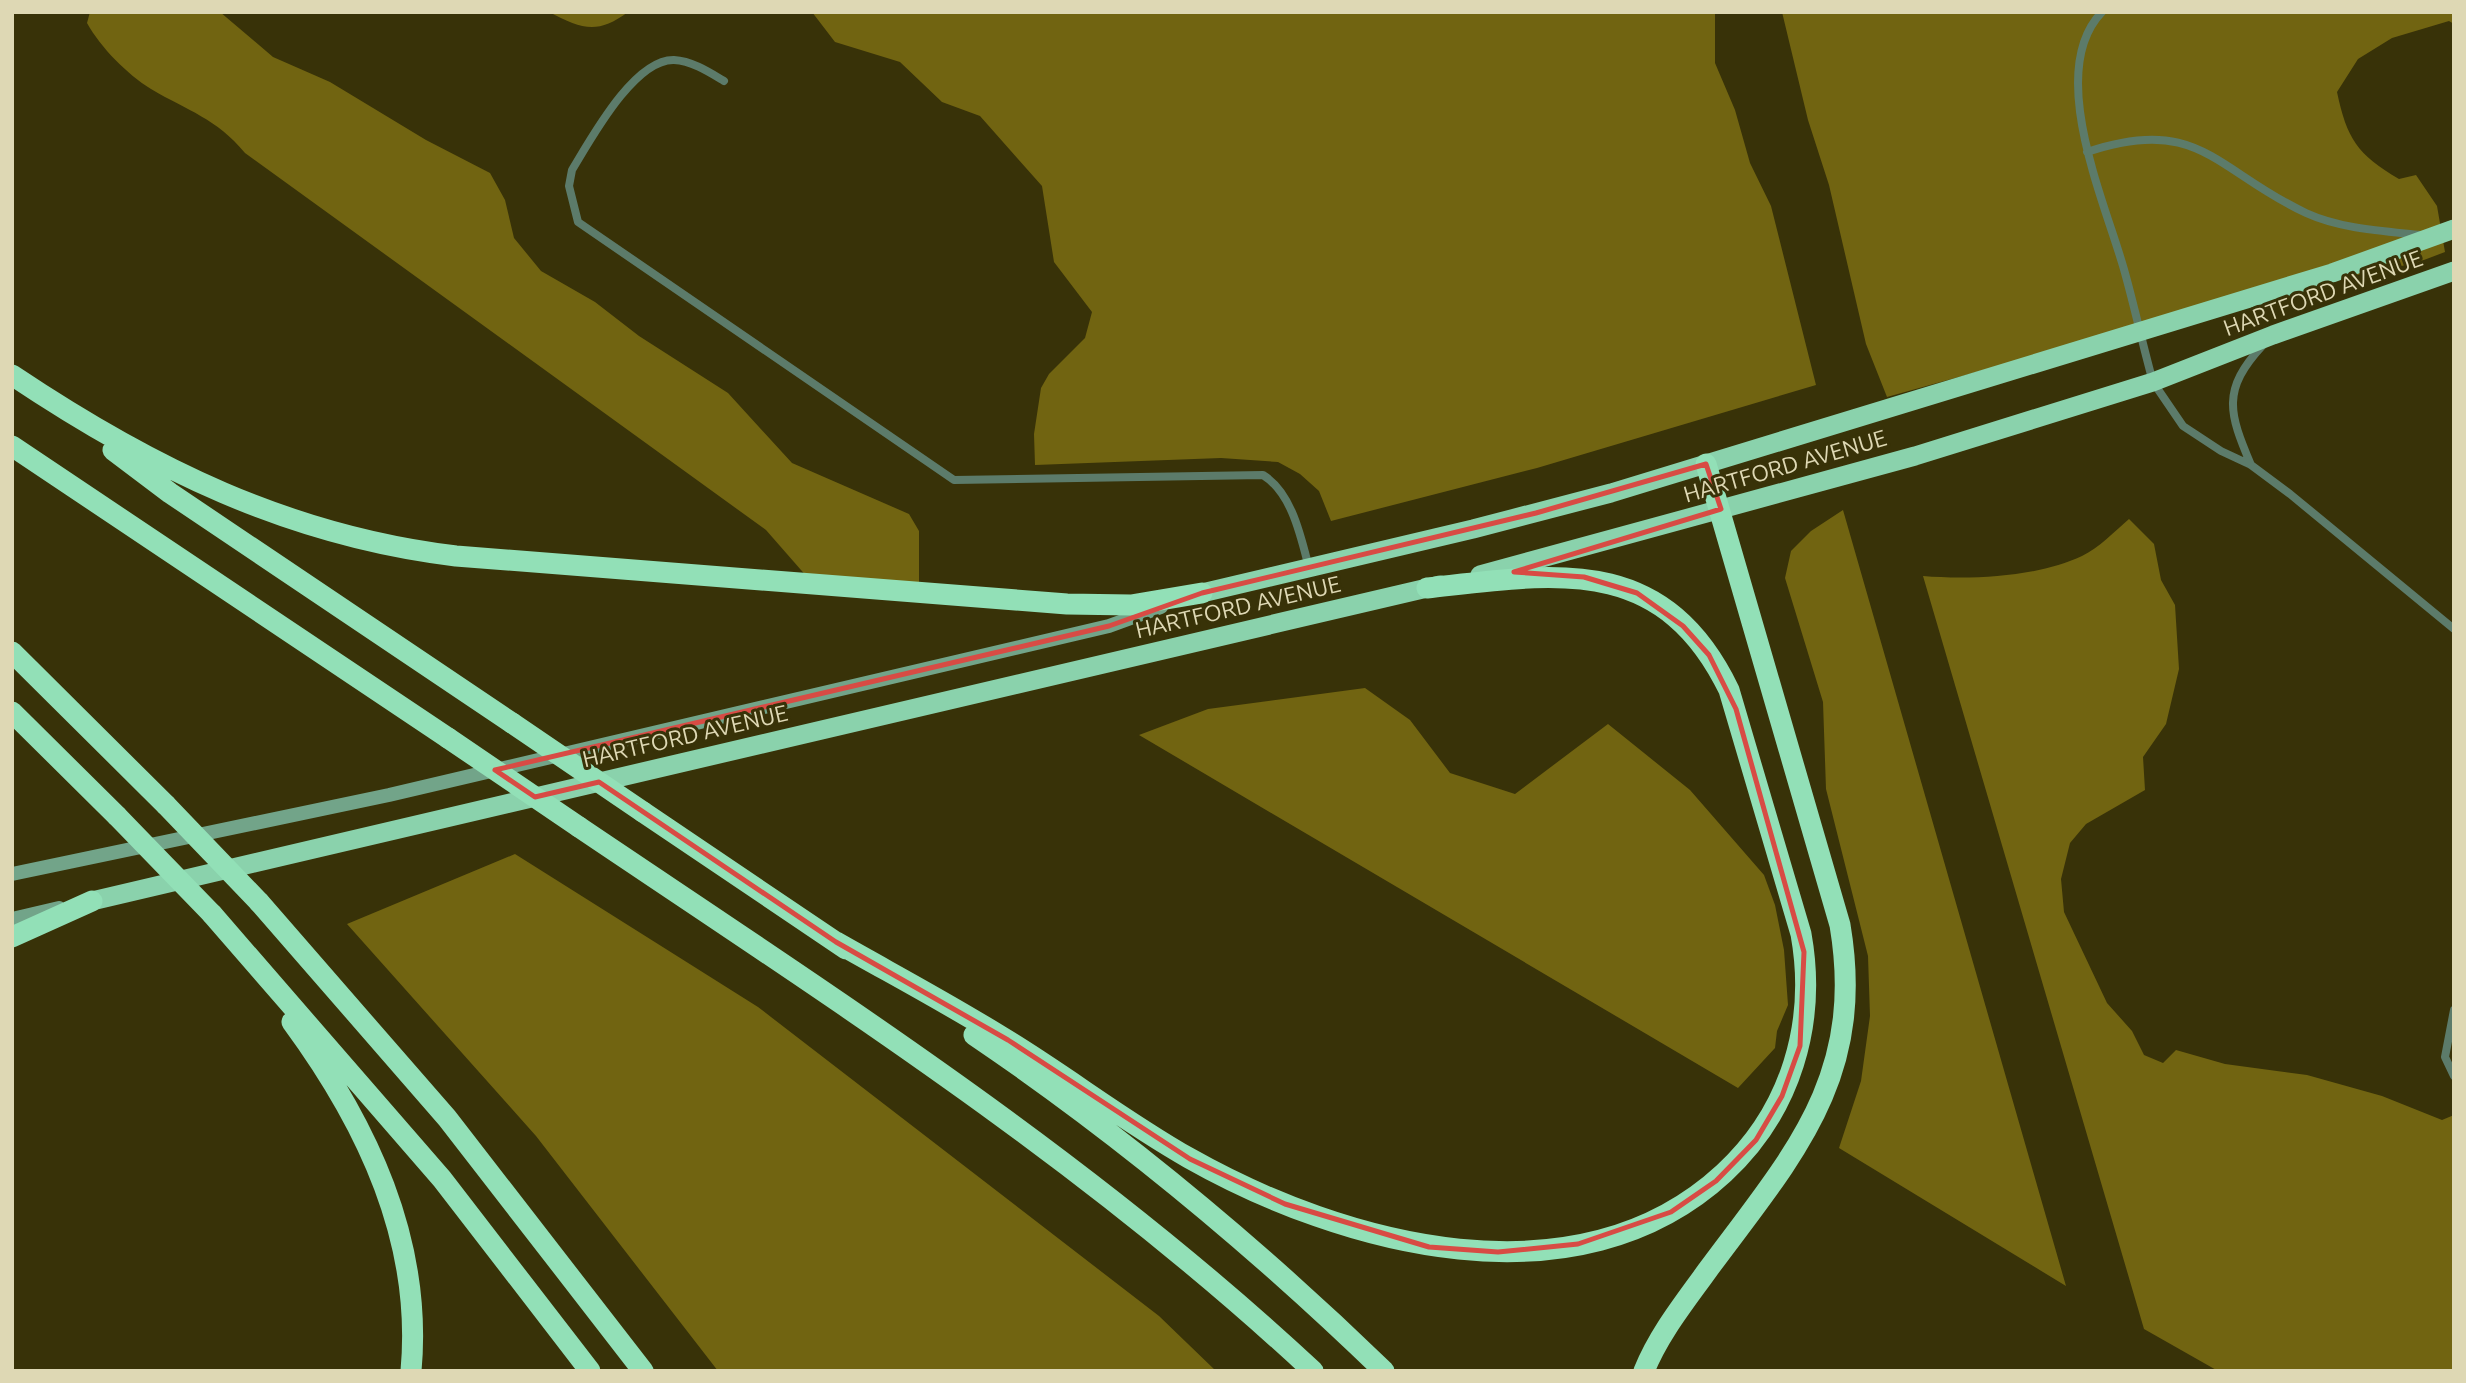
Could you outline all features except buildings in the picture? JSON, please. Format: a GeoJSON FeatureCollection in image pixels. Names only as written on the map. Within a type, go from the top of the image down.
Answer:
{"type":"FeatureCollection","features":[{"type":"Feature","properties":{"kind":"highway","name":"HARTFORD AVENUE"},"geometry":{"type":"LineString","coordinates":[[1202,593],[1523,517],[1706,464],[2332,273],[2454,227]]}},
{"type":"Feature","properties":{"kind":"highway","name":"HARTFORD AVENUE"},"geometry":{"type":"LineString","coordinates":[[92,901],[1565,554],[1915,456],[2153,382],[2273,335],[2454,271]]}},
{"type":"Feature","properties":{"kind":"highway"},"geometry":{"type":"LineString","coordinates":[[19,379],[117,440],[225,496],[323,531],[389,547],[456,556],[1067,604],[1143,604],[1202,593]]}},
{"type":"Feature","properties":{"kind":"highway"},"geometry":{"type":"LineString","coordinates":[[19,379],[170,493],[980,1039],[1093,1121],[1258,1254],[1384,1371]]}},
{"type":"Feature","properties":{"kind":"highway"},"geometry":{"type":"LineString","coordinates":[[12,446],[448,738],[1033,1136],[1209,1277],[1313,1371]]}},
{"type":"Feature","properties":{"kind":"highway"},"geometry":{"type":"LineString","coordinates":[[1644,1371],[1666,1328],[1808,1130],[1833,1074],[1844,1013],[1845,970],[1840,925],[1706,464]]}},
{"type":"Feature","properties":{"kind":"highway"},"geometry":{"type":"LineString","coordinates":[[836,942],[1008,1040],[1190,1159],[1285,1204],[1358,1230],[1440,1248],[1528,1251],[1621,1233],[1686,1203],[1730,1168],[1766,1126],[1795,1064],[1806,1009],[1806,971],[1801,934],[1729,690],[1709,655],[1683,625],[1653,602],[1619,586],[1584,578],[1546,576],[1427,588]]}},
{"type":"Feature","properties":{"kind":"highway"},"geometry":{"type":"LineString","coordinates":[[12,652],[259,902],[447,1118],[643,1371]]}},
{"type":"Feature","properties":{"kind":"highway"},"geometry":{"type":"LineString","coordinates":[[12,712],[212,914],[442,1179],[590,1371]]}},
{"type":"Feature","properties":{"kind":"highway"},"geometry":{"type":"LineString","coordinates":[[12,937],[92,901]]}},
{"type":"Feature","properties":{"kind":"highway"},"geometry":{"type":"LineString","coordinates":[[212,914],[323,1067],[375,1160],[389,1194],[405,1258],[413,1324],[411,1371]]}},
{"type":"Feature","properties":{"kind":"main road","name":"HARTFORD AVENUE"},"geometry":{"type":"LineString","coordinates":[[12,874],[402,792],[1082,632],[1202,593]]}},
{"type":"Feature","properties":{"kind":"main road","name":"HARTFORD AVENUE"},"geometry":{"type":"LineString","coordinates":[[12,919],[92,901]]}},
{"type":"Feature","properties":{"kind":"lane"},"geometry":{"type":"LineString","coordinates":[[2102,12],[2080,56],[2079,106],[2087,152],[2125,273],[2153,382],[2183,426],[2221,451],[2251,466],[2454,629]]}},
{"type":"Feature","properties":{"kind":"lane"},"geometry":{"type":"LineString","coordinates":[[724,80],[695,65],[676,60],[649,67],[635,79],[572,170],[569,186],[579,222],[954,480],[1263,475],[1274,482],[1288,505],[1309,568]]}},
{"type":"Feature","properties":{"kind":"lane"},"geometry":{"type":"LineString","coordinates":[[2087,152],[2116,142],[2158,138],[2189,143],[2307,214],[2365,229],[2423,235],[2454,227]]}},
{"type":"Feature","properties":{"kind":"lane"},"geometry":{"type":"LineString","coordinates":[[2251,466],[2236,429],[2232,392],[2249,360],[2273,335]]}},
{"type":"Feature","properties":{"kind":"lane"},"geometry":{"type":"LineString","coordinates":[[2454,1010],[2445,1057],[2454,1076]]}},
{"type":"Feature","properties":{"kind":"highlighted area"},"geometry":{"type":"Polygon","coordinates":[[[1706,464],[1721,509],[1514,572],[1584,577],[1637,593],[1683,626],[1709,655],[1736,709],[1804,952],[1800,1046],[1782,1096],[1756,1140],[1716,1181],[1671,1212],[1578,1244],[1498,1252],[1429,1247],[1285,1204],[1190,1159],[1008,1040],[836,942],[599,782],[535,797],[495,770],[1109,626],[1202,593],[1536,513],[1706,464]]]}},
{"type":"Feature","properties":{"kind":"shaded area"},"geometry":{"type":"Polygon","coordinates":[[[90,12],[220,12],[273,57],[330,82],[426,140],[490,173],[505,200],[514,238],[541,271],[595,302],[639,336],[728,393],[792,463],[909,514],[919,531],[919,585],[808,578],[766,530],[245,153],[212,123],[133,76],[115,60],[93,32],[87,23],[90,12]]]}},
{"type":"Feature","properties":{"kind":"shaded area"},"geometry":{"type":"Polygon","coordinates":[[[549,12],[628,12],[607,24],[589,27],[580,26],[549,12]]]}},
{"type":"Feature","properties":{"kind":"shaded area"},"geometry":{"type":"Polygon","coordinates":[[[812,12],[1715,12],[1715,63],[1735,110],[1750,163],[1771,206],[1816,385],[1537,468],[1331,521],[1319,491],[1300,474],[1278,462],[1221,458],[1035,465],[1034,434],[1041,388],[1049,374],[1085,338],[1092,312],[1054,262],[1042,186],[980,116],[942,102],[900,62],[835,42],[812,12]]]}},
{"type":"Feature","properties":{"kind":"shaded area"},"geometry":{"type":"Polygon","coordinates":[[[1782,12],[2454,12],[2454,24],[2449,21],[2392,38],[2358,59],[2337,92],[2345,122],[2356,144],[2373,161],[2399,179],[2416,175],[2437,206],[2445,252],[2416,263],[2234,300],[1887,397],[1866,344],[1829,185],[1808,120],[1782,12]]]}},
{"type":"Feature","properties":{"kind":"shaded area"},"geometry":{"type":"Polygon","coordinates":[[[1843,510],[2066,1286],[1839,1148],[1861,1081],[1870,1016],[1868,956],[1826,789],[1823,702],[1785,578],[1791,551],[1811,531],[1843,510]]]}},
{"type":"Feature","properties":{"kind":"shaded area"},"geometry":{"type":"Polygon","coordinates":[[[2129,519],[2154,544],[2161,580],[2175,605],[2179,669],[2166,724],[2143,757],[2145,790],[2086,824],[2070,843],[2061,879],[2064,912],[2107,1003],[2132,1031],[2144,1055],[2163,1063],[2176,1050],[2225,1064],[2307,1075],[2382,1096],[2442,1120],[2454,1115],[2454,1371],[2218,1371],[2144,1329],[1923,576],[1983,577],[2045,569],[2088,553],[2129,519]]]}},
{"type":"Feature","properties":{"kind":"shaded area"},"geometry":{"type":"Polygon","coordinates":[[[1365,688],[1410,720],[1450,773],[1515,794],[1608,724],[1690,790],[1764,875],[1775,905],[1784,950],[1788,1005],[1777,1031],[1775,1048],[1738,1088],[1139,735],[1208,709],[1365,688]]]}},
{"type":"Feature","properties":{"kind":"shaded area"},"geometry":{"type":"Polygon","coordinates":[[[515,854],[758,1007],[1159,1316],[1216,1371],[718,1371],[536,1136],[347,924],[515,854]]]}}]}
